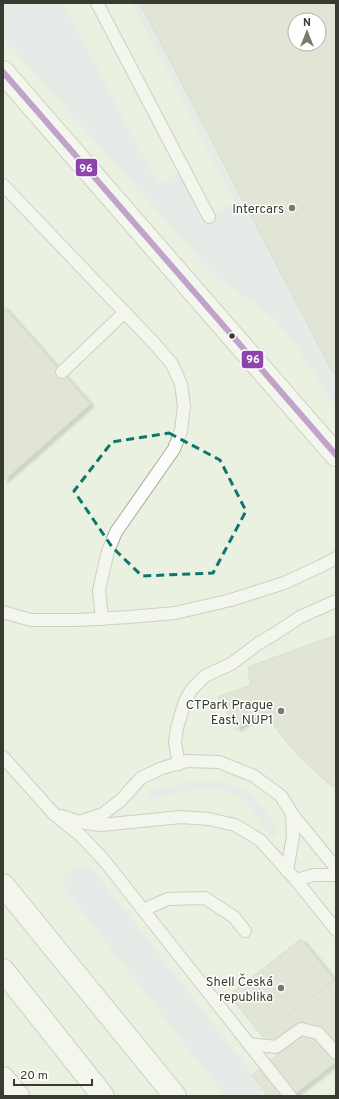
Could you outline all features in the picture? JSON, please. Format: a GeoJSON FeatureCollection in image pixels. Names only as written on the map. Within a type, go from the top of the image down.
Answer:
{"type":"FeatureCollection","features":[{"type":"Feature","properties":{"kind":"main road"},"geometry":{"type":"LineString","coordinates":[[3,72],[336,455]]}},
{"type":"Feature","properties":{"kind":"main road"},"geometry":{"type":"LineString","coordinates":[[3,885],[175,1096]]}},
{"type":"Feature","properties":{"kind":"main road"},"geometry":{"type":"LineString","coordinates":[[3,970],[103,1096]]}},
{"type":"Feature","properties":{"kind":"main road"},"geometry":{"type":"LineString","coordinates":[[147,1062],[185,1096]]}},
{"type":"Feature","properties":{"kind":"main road"},"geometry":{"type":"LineString","coordinates":[[3,1078],[18,1096]]}},
{"type":"Feature","properties":{"kind":"lane"},"geometry":{"type":"LineString","coordinates":[[98,3],[209,217]]}},
{"type":"Feature","properties":{"kind":"lane"},"geometry":{"type":"LineString","coordinates":[[3,185],[172,364],[181,384],[184,406],[181,431],[174,450],[116,532],[108,551],[99,590],[102,619]]}},
{"type":"Feature","properties":{"kind":"lane"},"geometry":{"type":"LineString","coordinates":[[62,372],[124,312]]}},
{"type":"Feature","properties":{"kind":"lane"},"geometry":{"type":"LineString","coordinates":[[3,612],[31,620],[102,619],[175,613],[231,600],[284,583],[336,558]]}},
{"type":"Feature","properties":{"kind":"lane"},"geometry":{"type":"LineString","coordinates":[[179,764],[175,743],[177,728],[185,700],[192,689],[205,676],[231,664],[300,617],[336,601]]}},
{"type":"Feature","properties":{"kind":"lane"},"geometry":{"type":"LineString","coordinates":[[3,757],[54,814],[80,835],[104,859],[290,1096]]}},
{"type":"Feature","properties":{"kind":"lane"},"geometry":{"type":"LineString","coordinates":[[79,822],[103,814],[121,800],[140,778],[162,768],[187,761],[218,762],[254,776],[281,796],[292,814],[336,868]]}},
{"type":"Feature","properties":{"kind":"lane"},"geometry":{"type":"LineString","coordinates":[[54,814],[79,822],[101,825],[181,817],[209,819],[234,825],[260,840],[296,880],[336,930]]}},
{"type":"Feature","properties":{"kind":"lane"},"geometry":{"type":"LineString","coordinates":[[287,871],[293,836],[292,814]]}},
{"type":"Feature","properties":{"kind":"lane"},"geometry":{"type":"LineString","coordinates":[[296,880],[314,876],[336,875]]}},
{"type":"Feature","properties":{"kind":"lane"},"geometry":{"type":"LineString","coordinates":[[143,910],[168,899],[205,898],[234,917],[245,931]]}},
{"type":"Feature","properties":{"kind":"lane"},"geometry":{"type":"LineString","coordinates":[[248,1044],[276,1047],[301,1029],[318,1032],[336,1053]]}},
{"type":"Feature","properties":{"kind":"highlighted area"},"geometry":{"type":"Polygon","coordinates":[[[169,433],[220,460],[246,511],[213,573],[142,576],[112,547],[74,491],[112,442],[169,433]]]}},
{"type":"Feature","properties":{"kind":"shaded area"},"geometry":{"type":"Polygon","coordinates":[[[3,3],[63,3],[158,184],[185,170],[209,217],[235,203],[131,3],[140,3],[333,373],[336,371],[336,409],[319,380],[275,319],[220,280],[208,268],[3,38],[3,3]]]}},
{"type":"Feature","properties":{"kind":"shaded area"},"geometry":{"type":"Polygon","coordinates":[[[197,781],[229,784],[244,790],[259,803],[279,830],[278,835],[274,837],[269,835],[254,812],[242,799],[222,791],[192,790],[153,799],[149,797],[148,793],[152,790],[197,781]]]}},
{"type":"Feature","properties":{"kind":"shaded area"},"geometry":{"type":"Polygon","coordinates":[[[81,865],[90,868],[97,874],[269,1096],[225,1096],[67,892],[64,882],[65,875],[71,869],[81,865]]]}},
{"type":"Feature","properties":{"kind":"building","name":"Intercars"},"geometry":{"type":"Polygon","coordinates":[[[140,3],[336,3],[336,371],[333,373],[140,3]]]}},
{"type":"Feature","properties":{"kind":"building"},"geometry":{"type":"Polygon","coordinates":[[[3,306],[90,404],[3,481],[3,306]]]}},
{"type":"Feature","properties":{"kind":"building","name":"CTPark Prague East, NUP1"},"geometry":{"type":"Polygon","coordinates":[[[336,635],[336,788],[322,778],[295,752],[279,733],[265,712],[236,729],[226,709],[223,710],[218,697],[251,685],[248,667],[336,635]]]}},
{"type":"Feature","properties":{"kind":"building","name":"Shell Česká republika"},"geometry":{"type":"Polygon","coordinates":[[[301,939],[334,980],[262,1036],[229,995],[301,939]]]}},
{"type":"Feature","properties":{"kind":"building"},"geometry":{"type":"Polygon","coordinates":[[[334,980],[336,983],[336,1062],[292,1096],[269,1096],[252,1075],[277,1055],[262,1036],[334,980]]]}},
{"type":"Feature","properties":{"kind":"transit line","name":"96"},"geometry":{"type":"LineString","coordinates":[[3,72],[336,455]]}},
{"type":"Feature","properties":{"kind":"place","name":"Intercars"},"geometry":{"type":"Point","coordinates":[292,208]}},
{"type":"Feature","properties":{"kind":"place","name":"CTPark Prague East, NUP1"},"geometry":{"type":"Point","coordinates":[281,711]}},
{"type":"Feature","properties":{"kind":"place","name":"Shell Česká republika"},"geometry":{"type":"Point","coordinates":[281,988]}}]}
